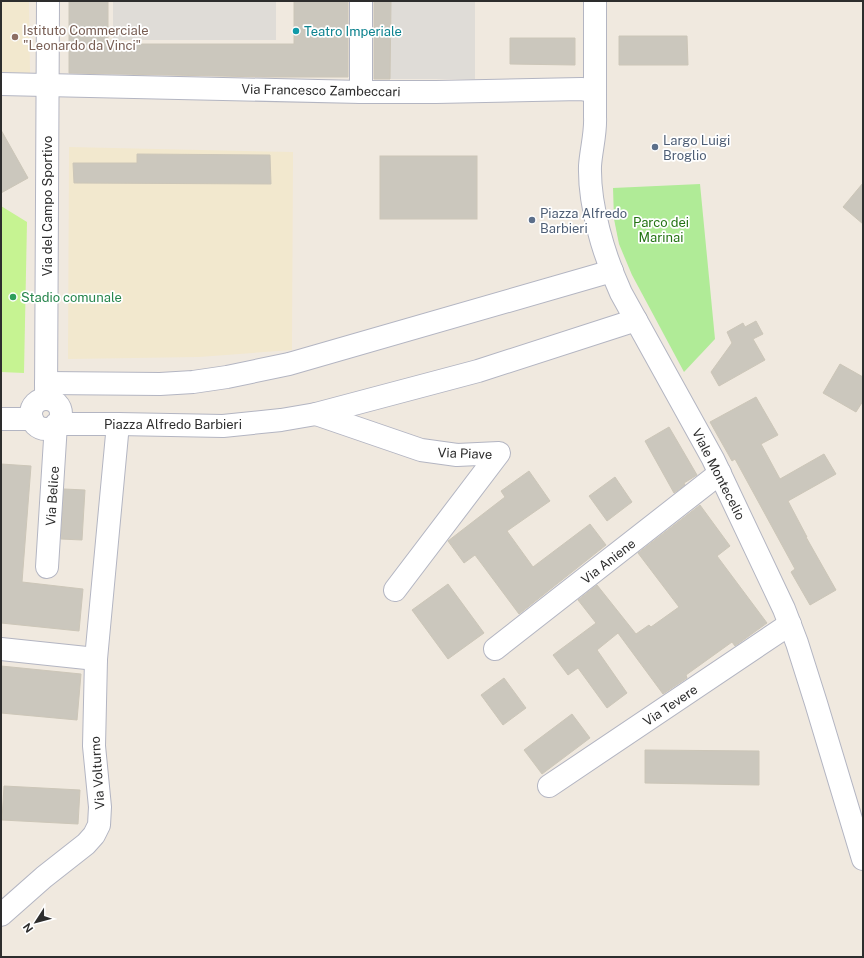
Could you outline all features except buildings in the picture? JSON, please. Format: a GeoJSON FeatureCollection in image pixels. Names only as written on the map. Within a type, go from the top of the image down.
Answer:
{"type":"FeatureCollection","features":[{"type":"Feature","properties":{"kind":"street","name":"Via del Campo Sportivo"},"geometry":{"type":"LineString","coordinates":[[46,391],[48,1]]}},
{"type":"Feature","properties":{"kind":"street"},"geometry":{"type":"LineString","coordinates":[[361,1],[361,92]]}},
{"type":"Feature","properties":{"kind":"street","name":"Viale Montecelio"},"geometry":{"type":"LineString","coordinates":[[595,1],[596,119],[590,166],[592,190],[599,229],[612,271],[636,320],[706,445],[790,624],[816,703],[863,859]]}},
{"type":"Feature","properties":{"kind":"street","name":"Via Francesco Zambeccari"},"geometry":{"type":"LineString","coordinates":[[1,84],[361,92],[581,89],[595,91]]}},
{"type":"Feature","properties":{"kind":"street"},"geometry":{"type":"LineString","coordinates":[[1,419],[32,419],[32,410],[34,405],[41,400],[46,391],[193,382],[227,378],[289,364],[612,271]]}},
{"type":"Feature","properties":{"kind":"street","name":"Piazza Alfredo Barbieri"},"geometry":{"type":"LineString","coordinates":[[32,419],[40,428],[46,428],[56,424],[223,426],[316,414],[478,371],[636,320]]}},
{"type":"Feature","properties":{"kind":"street","name":"Via Belice"},"geometry":{"type":"LineString","coordinates":[[46,391],[60,408],[60,417],[56,424],[47,567]]}},
{"type":"Feature","properties":{"kind":"street","name":"Via Piave"},"geometry":{"type":"LineString","coordinates":[[316,414],[421,450],[456,455],[499,453],[395,590]]}},
{"type":"Feature","properties":{"kind":"street","name":"Via Volturno"},"geometry":{"type":"LineString","coordinates":[[1,915],[40,880],[86,844],[97,830],[100,813],[94,746],[96,659],[118,424]]}},
{"type":"Feature","properties":{"kind":"street","name":"Via Aniene"},"geometry":{"type":"LineString","coordinates":[[495,649],[720,473]]}},
{"type":"Feature","properties":{"kind":"street","name":"Via Tevere"},"geometry":{"type":"LineString","coordinates":[[549,786],[790,624]]}},
{"type":"Feature","properties":{"kind":"street"},"geometry":{"type":"LineString","coordinates":[[1,649],[96,659]]}},
{"type":"Feature","properties":{"kind":"shaded area","name":"Istituto Commerciale \"Leonardo da Vinci\""},"geometry":{"type":"Polygon","coordinates":[[[1,1],[29,1],[30,73],[1,72],[1,1]]]}},
{"type":"Feature","properties":{"kind":"shaded area"},"geometry":{"type":"Polygon","coordinates":[[[113,1],[276,1],[276,40],[113,40],[113,1]]]}},
{"type":"Feature","properties":{"kind":"shaded area"},"geometry":{"type":"Polygon","coordinates":[[[391,1],[475,1],[475,79],[390,79],[391,1]]]}},
{"type":"Feature","properties":{"kind":"shaded area"},"geometry":{"type":"Polygon","coordinates":[[[69,147],[293,152],[292,350],[199,357],[68,359],[69,147]]]}},
{"type":"Feature","properties":{"kind":"green space","name":"Parco dei Marinai"},"geometry":{"type":"Polygon","coordinates":[[[700,184],[715,339],[684,372],[632,275],[619,244],[614,219],[613,188],[700,184]]]}},
{"type":"Feature","properties":{"kind":"green space","name":"Stadio comunale"},"geometry":{"type":"Polygon","coordinates":[[[1,206],[27,222],[24,373],[1,372],[1,206]]]}},
{"type":"Feature","properties":{"kind":"place","name":"Teatro Imperiale"},"geometry":{"type":"Point","coordinates":[296,31]}},
{"type":"Feature","properties":{"kind":"place","name":"Istituto Commerciale \"Leonardo da Vinci\""},"geometry":{"type":"Point","coordinates":[15,37]}},
{"type":"Feature","properties":{"kind":"place","name":"Largo Luigi Broglio"},"geometry":{"type":"Point","coordinates":[655,147]}},
{"type":"Feature","properties":{"kind":"place","name":"Piazza Alfredo Barbieri"},"geometry":{"type":"Point","coordinates":[532,220]}},
{"type":"Feature","properties":{"kind":"place","name":"Stadio comunale"},"geometry":{"type":"Point","coordinates":[13,297]}}]}
